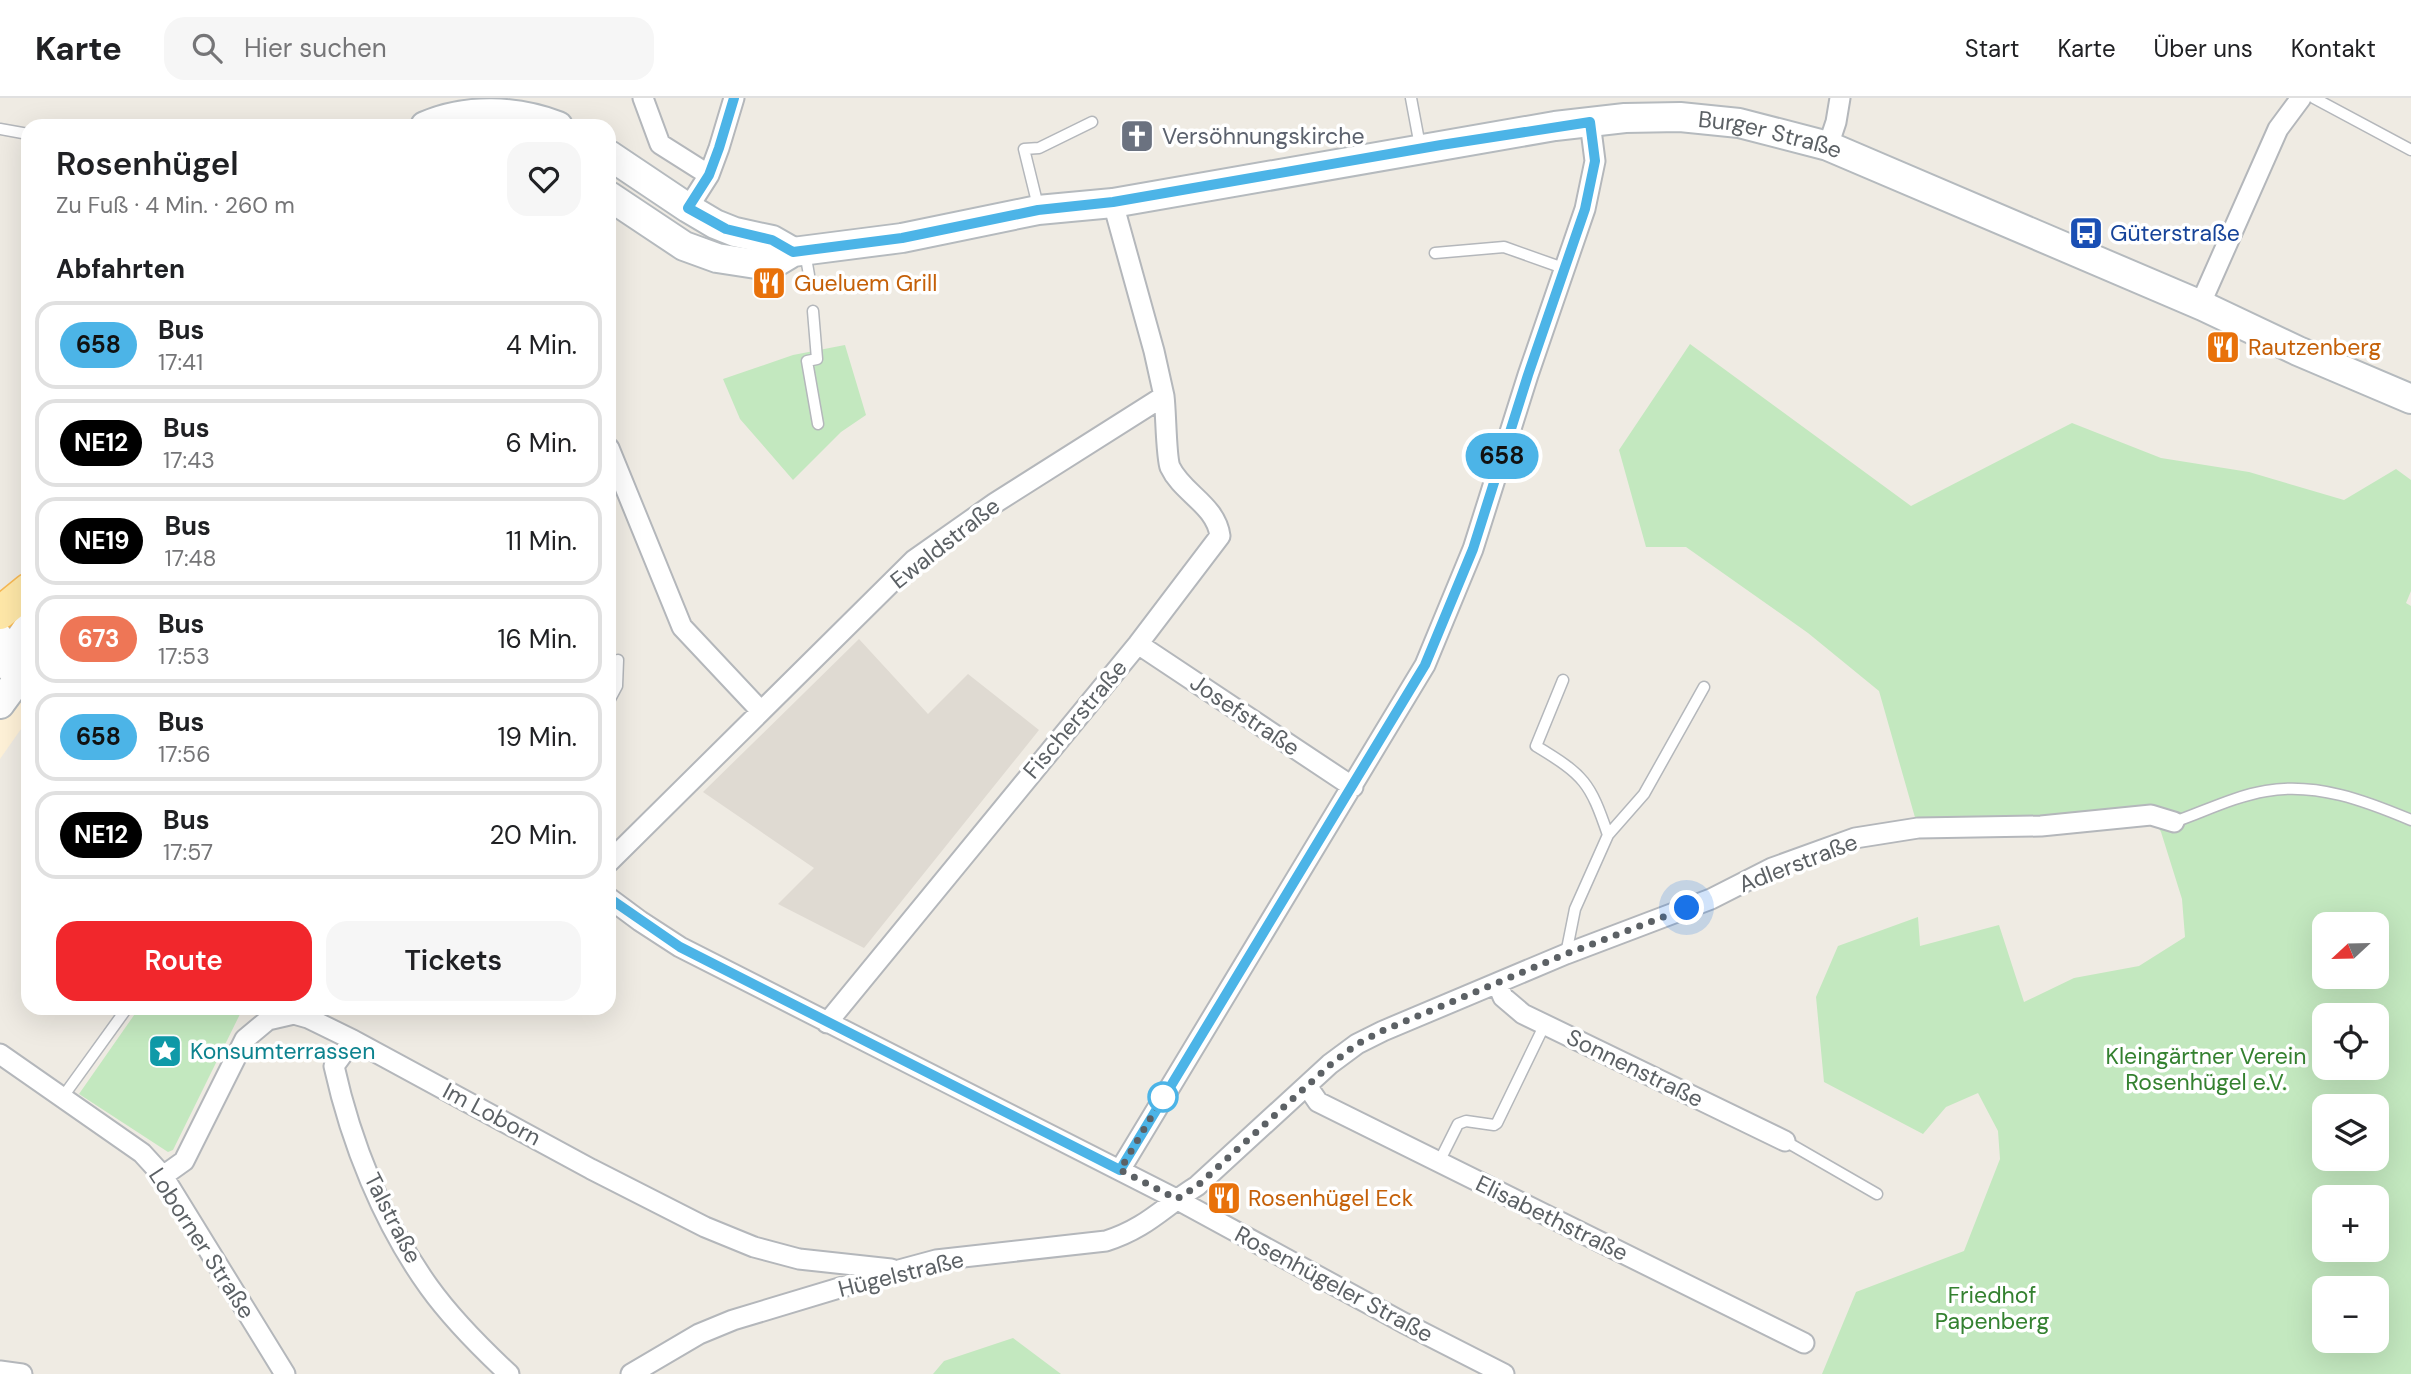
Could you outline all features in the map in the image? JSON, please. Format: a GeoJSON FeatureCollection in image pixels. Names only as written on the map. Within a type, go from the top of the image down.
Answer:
{"type":"FeatureCollection","features":[{"type":"Feature","properties":{"kind":"main road"},"geometry":{"type":"LineString","coordinates":[[449,119],[481,110],[540,119]]}},
{"type":"Feature","properties":{"kind":"main road","name":"Burger Straße"},"geometry":{"type":"LineString","coordinates":[[616,201],[684,246],[718,258],[773,264],[1038,210],[1113,202],[1421,148],[1590,122],[1644,117],[1704,119],[1754,125],[1828,146],[2200,305],[2411,399]]}},
{"type":"Feature","properties":{"kind":"main road"},"geometry":{"type":"LineString","coordinates":[[616,160],[688,208],[726,229],[772,240],[802,259]]}},
{"type":"Feature","properties":{"kind":"main road"},"geometry":{"type":"LineString","coordinates":[[616,186],[660,213],[670,215],[681,213],[688,208]]}},
{"type":"Feature","properties":{"kind":"main road"},"geometry":{"type":"LineString","coordinates":[[0,613],[21,596]]}},
{"type":"Feature","properties":{"kind":"main road"},"geometry":{"type":"LineString","coordinates":[[0,704],[20,670],[10,644]]}},
{"type":"Feature","properties":{"kind":"main road"},"geometry":{"type":"LineString","coordinates":[[0,726],[21,698]]}},
{"type":"Feature","properties":{"kind":"street"},"geometry":{"type":"LineString","coordinates":[[643,98],[660,144],[709,175]]}},
{"type":"Feature","properties":{"kind":"street"},"geometry":{"type":"LineString","coordinates":[[688,208],[709,175],[734,98]]}},
{"type":"Feature","properties":{"kind":"street"},"geometry":{"type":"LineString","coordinates":[[1828,146],[1840,98]]}},
{"type":"Feature","properties":{"kind":"street"},"geometry":{"type":"LineString","coordinates":[[2200,305],[2278,129],[2301,98]]}},
{"type":"Feature","properties":{"kind":"street"},"geometry":{"type":"LineString","coordinates":[[1120,1170],[1425,665],[1473,549],[1528,375],[1566,269],[1591,184],[1595,161],[1590,122]]}},
{"type":"Feature","properties":{"kind":"street"},"geometry":{"type":"LineString","coordinates":[[1113,202],[1164,396]]}},
{"type":"Feature","properties":{"kind":"street","name":"Fischerstraße"},"geometry":{"type":"LineString","coordinates":[[828,1023],[1138,644],[1220,536],[1219,523],[1178,479],[1169,464],[1164,396]]}},
{"type":"Feature","properties":{"kind":"street","name":"Ewaldstraße"},"geometry":{"type":"LineString","coordinates":[[616,855],[914,560],[1005,496],[1164,396]]}},
{"type":"Feature","properties":{"kind":"street"},"geometry":{"type":"LineString","coordinates":[[616,465],[682,627],[760,710]]}},
{"type":"Feature","properties":{"kind":"street","name":"Josefstraße"},"geometry":{"type":"LineString","coordinates":[[1138,644],[1353,787]]}},
{"type":"Feature","properties":{"kind":"street","name":"Adlerstraße"},"geometry":{"type":"LineString","coordinates":[[1177,1199],[1197,1186],[1330,1065],[1357,1044],[1566,954],[1711,899],[1772,868],[1855,838],[1917,828],[2041,826],[2151,815],[2174,822]]}},
{"type":"Feature","properties":{"kind":"street","name":"Rosenhügeler Straße"},"geometry":{"type":"LineString","coordinates":[[616,903],[680,947],[1177,1199],[1404,1323],[1504,1374]]}},
{"type":"Feature","properties":{"kind":"street","name":"Sonnenstraße"},"geometry":{"type":"LineString","coordinates":[[1497,983],[1503,997],[1522,1014],[1785,1141]]}},
{"type":"Feature","properties":{"kind":"street","name":"Im Loborn"},"geometry":{"type":"LineString","coordinates":[[163,1176],[184,1161],[245,1040],[268,1020],[290,1015]]}},
{"type":"Feature","properties":{"kind":"street","name":"Im Loborn"},"geometry":{"type":"LineString","coordinates":[[298,1015],[353,1040],[663,1206],[718,1232],[754,1247],[799,1259],[899,1270]]}},
{"type":"Feature","properties":{"kind":"street","name":"Talstraße"},"geometry":{"type":"LineString","coordinates":[[353,1040],[334,1066],[341,1095],[375,1190],[397,1234],[429,1286],[477,1343],[509,1374]]}},
{"type":"Feature","properties":{"kind":"street","name":"Loborner Straße"},"geometry":{"type":"LineString","coordinates":[[0,1054],[142,1153],[163,1176],[285,1374]]}},
{"type":"Feature","properties":{"kind":"street","name":"Elisabethstraße"},"geometry":{"type":"LineString","coordinates":[[1307,1086],[1318,1102],[1804,1343]]}},
{"type":"Feature","properties":{"kind":"street","name":"Hügelstraße"},"geometry":{"type":"LineString","coordinates":[[631,1374],[699,1334],[733,1320],[936,1260],[1106,1241],[1128,1234],[1146,1224],[1177,1199]]}},
{"type":"Feature","properties":{"kind":"street"},"geometry":{"type":"LineString","coordinates":[[0,1371],[22,1374]]}},
{"type":"Feature","properties":{"kind":"lane"},"geometry":{"type":"LineString","coordinates":[[1411,98],[1421,148]]}},
{"type":"Feature","properties":{"kind":"lane"},"geometry":{"type":"LineString","coordinates":[[2314,98],[2411,149]]}},
{"type":"Feature","properties":{"kind":"lane"},"geometry":{"type":"LineString","coordinates":[[1038,210],[1024,149],[1040,148],[1092,122]]}},
{"type":"Feature","properties":{"kind":"lane"},"geometry":{"type":"LineString","coordinates":[[0,129],[21,133]]}},
{"type":"Feature","properties":{"kind":"lane"},"geometry":{"type":"LineString","coordinates":[[1435,253],[1504,247],[1566,269]]}},
{"type":"Feature","properties":{"kind":"lane"},"geometry":{"type":"LineString","coordinates":[[813,311],[817,359],[807,361],[818,424]]}},
{"type":"Feature","properties":{"kind":"lane"},"geometry":{"type":"LineString","coordinates":[[616,687],[618,660]]}},
{"type":"Feature","properties":{"kind":"lane"},"geometry":{"type":"LineString","coordinates":[[1563,680],[1536,746],[1568,765],[1582,777],[1591,791],[1608,835]]}},
{"type":"Feature","properties":{"kind":"lane"},"geometry":{"type":"LineString","coordinates":[[1566,954],[1575,909],[1608,835],[1644,794],[1704,687]]}},
{"type":"Feature","properties":{"kind":"lane","name":"Adlerstraße"},"geometry":{"type":"LineString","coordinates":[[2174,822],[2266,791],[2315,790],[2365,802],[2411,820]]}},
{"type":"Feature","properties":{"kind":"lane"},"geometry":{"type":"LineString","coordinates":[[62,1098],[122,1015]]}},
{"type":"Feature","properties":{"kind":"lane"},"geometry":{"type":"LineString","coordinates":[[1439,1162],[1458,1124],[1466,1121],[1494,1125],[1497,1123],[1545,1024]]}},
{"type":"Feature","properties":{"kind":"lane"},"geometry":{"type":"LineString","coordinates":[[1785,1141],[1877,1194]]}},
{"type":"Feature","properties":{"kind":"shaded area"},"geometry":{"type":"Polygon","coordinates":[[[0,601],[21,615],[21,729],[0,759],[0,601]]]}},
{"type":"Feature","properties":{"kind":"shaded area"},"geometry":{"type":"Polygon","coordinates":[[[859,639],[928,714],[968,674],[1039,730],[864,948],[778,904],[814,868],[703,792],[859,639]]]}},
{"type":"Feature","properties":{"kind":"green space"},"geometry":{"type":"Polygon","coordinates":[[[1690,344],[1911,506],[2072,423],[2161,458],[2249,472],[2344,500],[2396,469],[2411,480],[2411,591],[2406,603],[2411,606],[2411,1374],[1822,1374],[1856,1292],[1964,1251],[2000,1159],[1998,1131],[1978,1093],[1946,1107],[1923,1134],[1824,1082],[1816,997],[1838,946],[1918,917],[1920,946],[1999,925],[2024,1002],[2074,978],[2139,966],[2185,937],[2182,899],[2161,832],[2151,815],[1918,828],[1879,691],[1808,633],[1686,547],[1646,547],[1619,450],[1690,344]]]}},
{"type":"Feature","properties":{"kind":"green space"},"geometry":{"type":"Polygon","coordinates":[[[845,345],[866,415],[841,432],[793,480],[740,419],[723,379],[793,355],[845,345]]]}},
{"type":"Feature","properties":{"kind":"green space","name":"Konsumterrassen"},"geometry":{"type":"Polygon","coordinates":[[[134,1015],[240,1015],[173,1150],[168,1152],[79,1094],[134,1015]]]}},
{"type":"Feature","properties":{"kind":"green space"},"geometry":{"type":"Polygon","coordinates":[[[1013,1338],[1061,1374],[933,1374],[944,1361],[1013,1338]]]}},
{"type":"Feature","properties":{"kind":"bus line","name":"658"},"geometry":{"type":"LineString","coordinates":[[616,903],[680,947],[1120,1170],[1425,665],[1473,549],[1528,375],[1585,209],[1595,161],[1590,122],[1113,202],[1038,210],[902,238],[793,252],[772,240],[726,229],[688,208],[709,175],[734,98]]}},
{"type":"Feature","properties":{"kind":"place","name":"Versöhnungskirche"},"geometry":{"type":"Point","coordinates":[1137,136]}},
{"type":"Feature","properties":{"kind":"place","name":"Güterstraße"},"geometry":{"type":"Point","coordinates":[2086,233]}},
{"type":"Feature","properties":{"kind":"place","name":"Gueluem Grill"},"geometry":{"type":"Point","coordinates":[769,283]}},
{"type":"Feature","properties":{"kind":"place","name":"Rautzenberg"},"geometry":{"type":"Point","coordinates":[2223,347]}},
{"type":"Feature","properties":{"kind":"place","name":"Konsumterrassen"},"geometry":{"type":"Point","coordinates":[165,1051]}},
{"type":"Feature","properties":{"kind":"place","name":"Rosenhügel Eck"},"geometry":{"type":"Point","coordinates":[1224,1198]}},
{"type":"Feature","properties":{"kind":"route"},"geometry":{"type":"LineString","coordinates":[[1163,1097],[1120,1170],[1177,1199],[1197,1186],[1330,1065],[1357,1044],[1566,954],[1687,908]]}},
{"type":"Feature","properties":{"kind":"park label","name":"Kleingärtner Verein Rosenhügel e.V."},"geometry":{"type":"Point","coordinates":[2206,1069]}},
{"type":"Feature","properties":{"kind":"park label","name":"Friedhof Papenberg"},"geometry":{"type":"Point","coordinates":[1992,1308]}}]}
